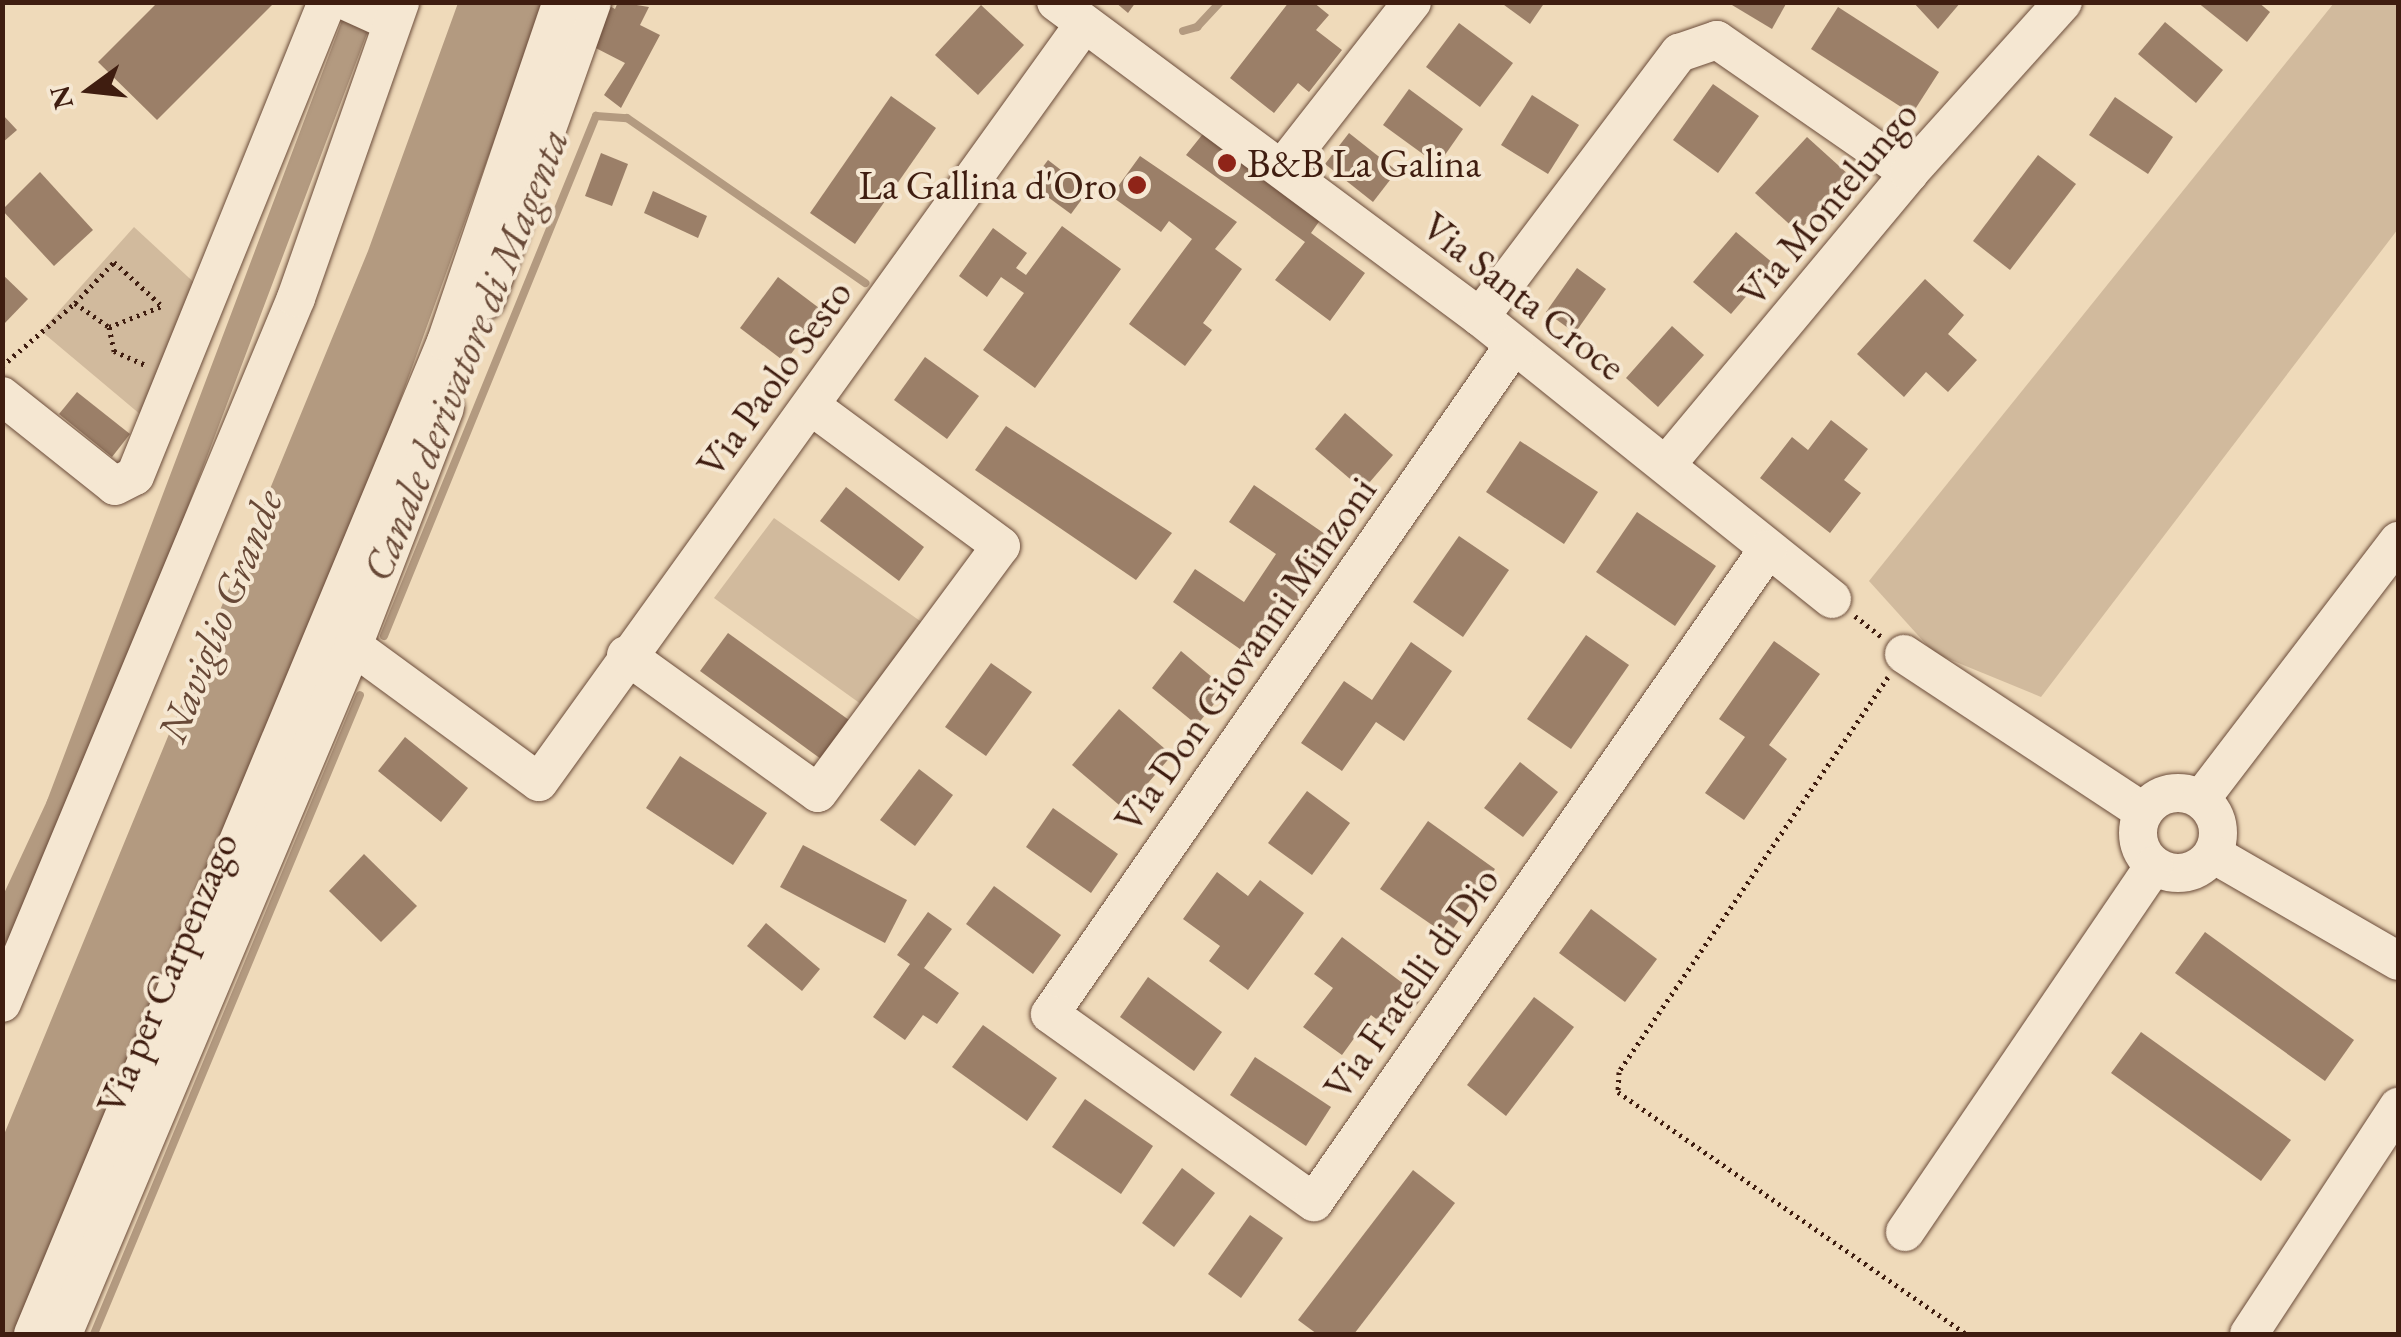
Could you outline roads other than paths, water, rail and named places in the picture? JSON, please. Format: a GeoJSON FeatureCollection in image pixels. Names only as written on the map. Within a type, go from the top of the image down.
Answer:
{"type":"FeatureCollection","features":[{"type":"Feature","properties":{"kind":"street"},"geometry":{"type":"LineString","coordinates":[[2,396],[114,486],[135,476],[328,2]]}},
{"type":"Feature","properties":{"kind":"street"},"geometry":{"type":"LineString","coordinates":[[2,1003],[296,298],[396,12],[348,2]]}},
{"type":"Feature","properties":{"kind":"street"},"geometry":{"type":"LineString","coordinates":[[33,1334],[446,342],[562,2]]}},
{"type":"Feature","properties":{"kind":"street","name":"Via per Carpenzago"},"geometry":{"type":"LineString","coordinates":[[63,1334],[353,646],[525,199],[592,2]]}},
{"type":"Feature","properties":{"kind":"street"},"geometry":{"type":"LineString","coordinates":[[1284,166],[1412,2]]}},
{"type":"Feature","properties":{"kind":"street","name":"Via Montelungo"},"geometry":{"type":"LineString","coordinates":[[1666,465],[1909,173],[2062,2]]}},
{"type":"Feature","properties":{"kind":"street","name":"Via Paolo Sesto"},"geometry":{"type":"LineString","coordinates":[[353,646],[539,782],[626,655],[811,406],[1069,15]]}},
{"type":"Feature","properties":{"kind":"street","name":"Via Santa Croce"},"geometry":{"type":"LineString","coordinates":[[1069,15],[1284,166],[1480,316],[1832,600]]}},
{"type":"Feature","properties":{"kind":"street"},"geometry":{"type":"LineString","coordinates":[[1480,316],[1679,53],[1718,40],[1909,173]]}},
{"type":"Feature","properties":{"kind":"street","name":"Via Don Giovanni Minzoni"},"geometry":{"type":"LineString","coordinates":[[1050,1014],[1514,345]]}},
{"type":"Feature","properties":{"kind":"street"},"geometry":{"type":"LineString","coordinates":[[626,655],[818,793],[1000,546],[811,406]]}},
{"type":"Feature","properties":{"kind":"street"},"geometry":{"type":"LineString","coordinates":[[2201,799],[2398,541]]}},
{"type":"Feature","properties":{"kind":"street","name":"Via Fratelli di Dio"},"geometry":{"type":"LineString","coordinates":[[1050,1014],[1314,1202],[1768,549]]}},
{"type":"Feature","properties":{"kind":"street"},"geometry":{"type":"LineString","coordinates":[[1904,654],[2144,812]]}},
{"type":"Feature","properties":{"kind":"street"},"geometry":{"type":"LineString","coordinates":[[2176,792],[2201,799],[2219,830],[2212,854],[2192,871],[2154,865],[2138,834],[2144,812],[2176,792]]}},
{"type":"Feature","properties":{"kind":"street"},"geometry":{"type":"LineString","coordinates":[[2212,854],[2398,961]]}},
{"type":"Feature","properties":{"kind":"street"},"geometry":{"type":"LineString","coordinates":[[1906,1232],[2154,865]]}},
{"type":"Feature","properties":{"kind":"street"},"geometry":{"type":"LineString","coordinates":[[2249,1334],[2398,1106]]}},
{"type":"Feature","properties":{"kind":"water","name":"Naviglio Grande"},"geometry":{"type":"Polygon","coordinates":[[[458,3],[544,3],[338,572],[17,1334],[3,1334],[3,1137],[368,251],[458,3]]]}},
{"type":"Feature","properties":{"kind":"waterway"},"geometry":{"type":"LineString","coordinates":[[2,931],[60,806],[364,2]]}},
{"type":"Feature","properties":{"kind":"waterway","name":"Canale derivatore di Magenta"},"geometry":{"type":"LineString","coordinates":[[1183,31],[1197,27],[1220,2]]}},
{"type":"Feature","properties":{"kind":"waterway","name":"Canale derivatore di Magenta"},"geometry":{"type":"LineString","coordinates":[[384,636],[596,116],[627,118],[865,283]]}},
{"type":"Feature","properties":{"kind":"waterway","name":"Canale derivatore di Magenta"},"geometry":{"type":"LineString","coordinates":[[94,1334],[360,695]]}},
{"type":"Feature","properties":{"kind":"place","name":"B&B La Galina"},"geometry":{"type":"Point","coordinates":[1227,163]}},
{"type":"Feature","properties":{"kind":"place","name":"La Gallina d'Oro"},"geometry":{"type":"Point","coordinates":[1137,185]}}]}
